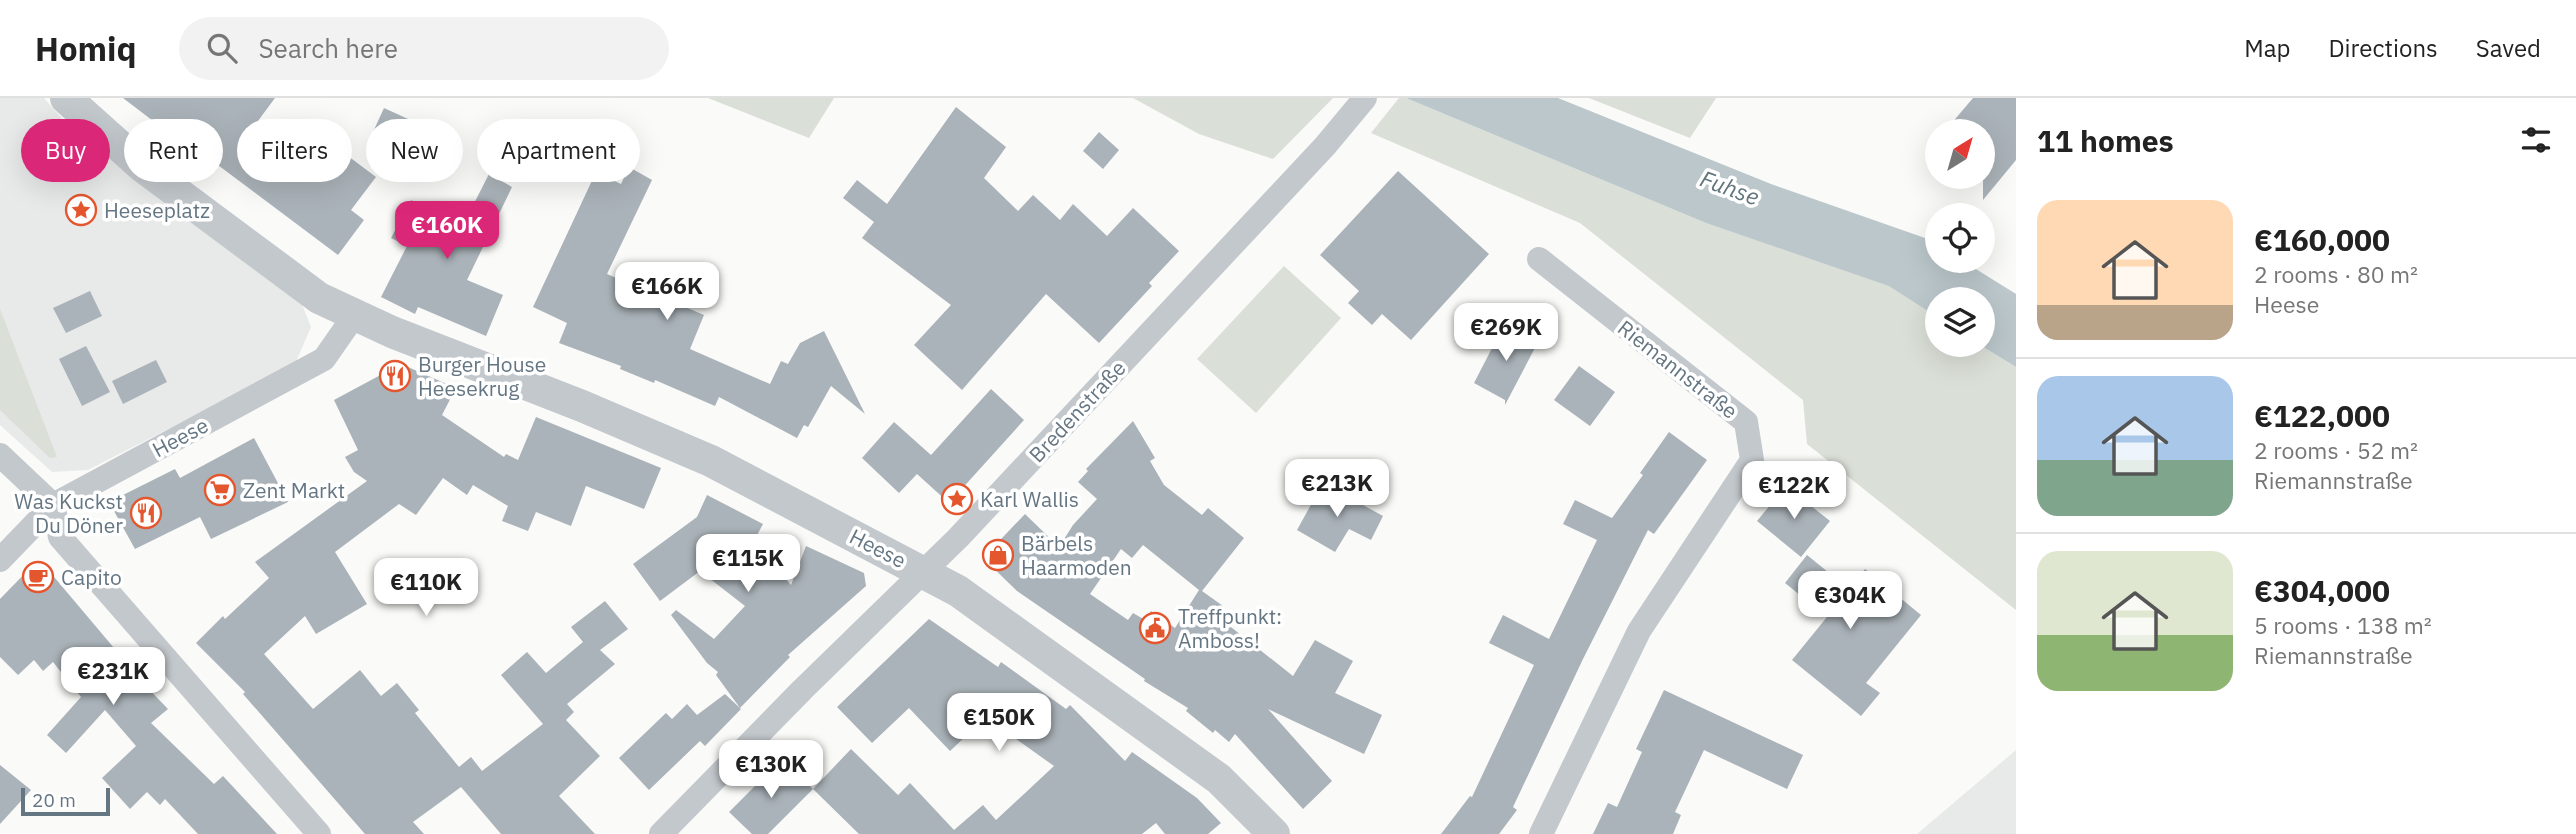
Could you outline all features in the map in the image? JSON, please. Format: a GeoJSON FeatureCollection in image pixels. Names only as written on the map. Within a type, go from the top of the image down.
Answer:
{"type":"FeatureCollection","features":[{"type":"Feature","properties":{"kind":"street","name":"Heese"},"geometry":{"type":"LineString","coordinates":[[66,98],[143,167],[319,298],[354,316],[711,461],[923,571],[969,598],[1219,779],[1274,834]]}},
{"type":"Feature","properties":{"kind":"street","name":"Bredenstraße"},"geometry":{"type":"LineString","coordinates":[[661,834],[958,538],[1358,107]]}},
{"type":"Feature","properties":{"kind":"street","name":"Riemannstraße"},"geometry":{"type":"LineString","coordinates":[[1539,259],[1746,422],[1752,460],[1639,631],[1541,834]]}},
{"type":"Feature","properties":{"kind":"street","name":"Heese"},"geometry":{"type":"LineString","coordinates":[[0,560],[52,505],[324,359],[354,316]]}},
{"type":"Feature","properties":{"kind":"street"},"geometry":{"type":"LineString","coordinates":[[0,455],[52,505],[60,537],[320,834]]}},
{"type":"Feature","properties":{"kind":"shaded area","name":"Heeseplatz"},"geometry":{"type":"Polygon","coordinates":[[[0,98],[44,98],[62,119],[21,119],[21,182],[110,182],[110,159],[124,169],[124,182],[141,182],[301,302],[311,327],[295,364],[88,470],[52,472],[0,425],[0,98]]]}},
{"type":"Feature","properties":{"kind":"shaded area"},"geometry":{"type":"Polygon","coordinates":[[[708,98],[834,98],[809,138],[708,98]]]}},
{"type":"Feature","properties":{"kind":"shaded area"},"geometry":{"type":"Polygon","coordinates":[[[1133,98],[1333,98],[1273,159],[1199,134],[1133,98]]]}},
{"type":"Feature","properties":{"kind":"shaded area"},"geometry":{"type":"Polygon","coordinates":[[[1399,98],[1406,98],[1706,223],[1890,286],[1925,309],[1925,357],[1995,357],[1995,354],[2016,367],[2016,610],[1807,444],[1803,400],[1580,223],[1371,133],[1399,98]]]}},
{"type":"Feature","properties":{"kind":"shaded area"},"geometry":{"type":"Polygon","coordinates":[[[1589,98],[1716,98],[1690,138],[1589,98]]]}},
{"type":"Feature","properties":{"kind":"shaded area"},"geometry":{"type":"Polygon","coordinates":[[[1284,266],[1341,318],[1256,413],[1197,359],[1284,266]]]}},
{"type":"Feature","properties":{"kind":"shaded area"},"geometry":{"type":"Polygon","coordinates":[[[0,309],[57,457],[50,458],[0,410],[0,309]]]}},
{"type":"Feature","properties":{"kind":"shaded area"},"geometry":{"type":"Polygon","coordinates":[[[2016,750],[2016,834],[1917,834],[2016,750]]]}},
{"type":"Feature","properties":{"kind":"water","name":"Fuhse"},"geometry":{"type":"Polygon","coordinates":[[[1406,98],[1558,98],[1771,184],[1925,238],[1925,273],[1982,273],[2016,294],[2016,367],[1995,354],[1995,287],[1925,287],[1925,309],[1889,286],[1706,223],[1406,98]]]}},
{"type":"Feature","properties":{"kind":"building"},"geometry":{"type":"Polygon","coordinates":[[[123,98],[275,98],[259,119],[237,119],[237,179],[223,169],[223,119],[151,119],[123,98]]]}},
{"type":"Feature","properties":{"kind":"building"},"geometry":{"type":"Polygon","coordinates":[[[1973,98],[2016,98],[2016,160],[1995,185],[1995,119],[1955,119],[1973,98]]]}},
{"type":"Feature","properties":{"kind":"building"},"geometry":{"type":"Polygon","coordinates":[[[956,107],[1006,147],[984,178],[1018,211],[1033,195],[1060,220],[1073,204],[1107,236],[1133,208],[1179,251],[1149,283],[1152,286],[1099,343],[1046,294],[962,390],[914,345],[951,305],[862,238],[874,222],[843,198],[857,180],[887,204],[956,107]]]}},
{"type":"Feature","properties":{"kind":"building"},"geometry":{"type":"Polygon","coordinates":[[[384,108],[408,119],[379,119],[384,108]]]}},
{"type":"Feature","properties":{"kind":"building"},"geometry":{"type":"Polygon","coordinates":[[[1099,132],[1119,150],[1103,169],[1083,151],[1099,132]]]}},
{"type":"Feature","properties":{"kind":"building"},"geometry":{"type":"Polygon","coordinates":[[[352,159],[366,170],[366,182],[372,182],[351,210],[364,220],[338,255],[240,182],[352,182],[352,159]]]}},
{"type":"Feature","properties":{"kind":"building"},"geometry":{"type":"Polygon","coordinates":[[[1398,171],[1489,254],[1411,340],[1382,314],[1372,325],[1348,303],[1359,291],[1320,255],[1398,171]]]}},
{"type":"Feature","properties":{"kind":"building"},"geometry":{"type":"Polygon","coordinates":[[[640,173],[652,180],[607,274],[704,315],[690,349],[770,384],[781,361],[788,364],[800,343],[824,331],[865,414],[831,386],[808,427],[804,425],[797,438],[719,397],[715,406],[559,343],[567,323],[533,307],[591,182],[640,182],[640,173]]]}},
{"type":"Feature","properties":{"kind":"building"},"geometry":{"type":"Polygon","coordinates":[[[485,182],[503,182],[512,187],[467,280],[503,295],[486,336],[418,307],[415,314],[381,297],[407,246],[391,238],[411,200],[462,227],[485,182]]]}},
{"type":"Feature","properties":{"kind":"building"},"geometry":{"type":"Polygon","coordinates":[[[1983,189],[1992,189],[1983,200],[1983,189]]]}},
{"type":"Feature","properties":{"kind":"building"},"geometry":{"type":"Polygon","coordinates":[[[90,291],[102,316],[66,333],[53,308],[90,291]]]}},
{"type":"Feature","properties":{"kind":"building"},"geometry":{"type":"Polygon","coordinates":[[[1504,325],[1538,342],[1505,405],[1505,400],[1474,383],[1504,325]]]}},
{"type":"Feature","properties":{"kind":"building"},"geometry":{"type":"Polygon","coordinates":[[[86,346],[110,392],[82,406],[59,359],[86,346]]]}},
{"type":"Feature","properties":{"kind":"building"},"geometry":{"type":"Polygon","coordinates":[[[156,360],[167,382],[123,404],[112,381],[156,360]]]}},
{"type":"Feature","properties":{"kind":"building"},"geometry":{"type":"Polygon","coordinates":[[[401,364],[456,388],[442,415],[504,457],[506,454],[518,460],[536,417],[661,468],[644,509],[586,486],[571,526],[536,512],[528,531],[502,521],[508,506],[473,485],[467,495],[443,478],[416,515],[399,504],[335,552],[367,604],[316,634],[305,616],[264,654],[313,709],[360,670],[381,696],[397,683],[419,710],[415,713],[459,767],[471,757],[482,771],[543,724],[501,675],[527,652],[546,673],[583,642],[571,627],[605,601],[628,629],[600,650],[615,664],[567,704],[574,712],[566,720],[600,756],[559,796],[595,834],[501,834],[461,787],[413,822],[424,834],[365,834],[243,694],[245,692],[196,643],[223,616],[225,619],[269,578],[255,562],[367,481],[354,472],[345,457],[358,450],[334,400],[401,364]]]}},
{"type":"Feature","properties":{"kind":"building"},"geometry":{"type":"Polygon","coordinates":[[[1579,366],[1615,392],[1590,426],[1554,400],[1579,366]]]}},
{"type":"Feature","properties":{"kind":"building"},"geometry":{"type":"Polygon","coordinates":[[[991,389],[1024,420],[949,503],[917,474],[899,493],[862,458],[894,422],[931,455],[991,389]]]}},
{"type":"Feature","properties":{"kind":"building"},"geometry":{"type":"Polygon","coordinates":[[[1133,421],[1155,458],[1150,461],[1164,485],[1202,515],[1208,508],[1244,538],[1202,591],[1223,606],[1217,616],[1293,676],[1315,640],[1353,661],[1335,693],[1382,715],[1364,754],[1268,709],[1332,781],[1303,809],[1235,734],[1229,742],[1215,730],[1213,733],[1186,711],[1188,708],[1144,681],[1145,679],[1017,591],[983,558],[1025,514],[1059,547],[1073,525],[1097,499],[1078,482],[1088,471],[1086,469],[1133,421]],[[1143,545],[1132,558],[1121,549],[1090,594],[1128,620],[1133,613],[1145,620],[1151,611],[1175,628],[1199,590],[1143,545]]]}},
{"type":"Feature","properties":{"kind":"building"},"geometry":{"type":"Polygon","coordinates":[[[1669,432],[1707,460],[1654,534],[1648,530],[1513,807],[1517,810],[1499,834],[1441,834],[1470,796],[1472,797],[1534,665],[1489,643],[1503,615],[1549,639],[1597,540],[1563,524],[1575,500],[1612,518],[1669,432]]]}},
{"type":"Feature","properties":{"kind":"building"},"geometry":{"type":"Polygon","coordinates":[[[254,438],[288,502],[211,539],[200,517],[135,549],[109,502],[175,469],[180,478],[254,438]]]}},
{"type":"Feature","properties":{"kind":"building"},"geometry":{"type":"Polygon","coordinates":[[[1323,483],[1383,516],[1371,540],[1349,529],[1335,552],[1297,530],[1323,483]]]}},
{"type":"Feature","properties":{"kind":"building"},"geometry":{"type":"Polygon","coordinates":[[[1786,486],[1830,521],[1801,557],[1757,521],[1786,486]]]}},
{"type":"Feature","properties":{"kind":"building"},"geometry":{"type":"Polygon","coordinates":[[[707,495],[763,524],[754,541],[791,585],[806,546],[864,573],[866,586],[788,655],[790,657],[740,708],[716,675],[718,672],[707,663],[671,615],[676,610],[714,639],[745,606],[700,571],[660,601],[633,564],[697,517],[707,495]]]}},
{"type":"Feature","properties":{"kind":"building"},"geometry":{"type":"Polygon","coordinates":[[[1807,555],[1849,589],[1865,569],[1921,615],[1866,683],[1880,693],[1861,716],[1792,660],[1827,617],[1785,583],[1807,555]]]}},
{"type":"Feature","properties":{"kind":"building"},"geometry":{"type":"Polygon","coordinates":[[[34,564],[44,565],[114,648],[111,650],[168,709],[151,723],[214,784],[223,776],[277,834],[198,834],[165,799],[160,805],[147,792],[130,809],[102,778],[136,746],[105,710],[66,753],[47,735],[81,697],[53,662],[43,671],[34,660],[18,675],[0,657],[0,599],[34,564]]]}},
{"type":"Feature","properties":{"kind":"building"},"geometry":{"type":"Polygon","coordinates":[[[929,619],[998,667],[1001,662],[1066,709],[1070,705],[1125,761],[1132,752],[1197,798],[1221,823],[1208,834],[1165,834],[1156,823],[1142,834],[859,834],[813,789],[851,749],[898,795],[910,783],[954,830],[983,805],[996,820],[1054,766],[1002,729],[997,736],[980,723],[950,751],[909,708],[872,743],[837,707],[929,619]]]}},
{"type":"Feature","properties":{"kind":"building"},"geometry":{"type":"Polygon","coordinates":[[[1664,690],[1803,755],[1787,789],[1704,750],[1675,812],[1681,815],[1673,834],[1593,834],[1608,803],[1617,807],[1642,752],[1636,749],[1664,690]]]}},
{"type":"Feature","properties":{"kind":"building"},"geometry":{"type":"Polygon","coordinates":[[[725,694],[741,709],[705,746],[700,741],[649,790],[619,758],[666,713],[672,719],[687,704],[697,715],[725,694]]]}},
{"type":"Feature","properties":{"kind":"building"},"geometry":{"type":"Polygon","coordinates":[[[782,759],[813,789],[768,834],[752,834],[729,812],[782,759]]]}},
{"type":"Feature","properties":{"kind":"building"},"geometry":{"type":"Polygon","coordinates":[[[0,765],[31,790],[0,824],[0,765]]]}},
{"type":"Feature","properties":{"kind":"place","name":"Heeseplatz"},"geometry":{"type":"Point","coordinates":[81,210]}},
{"type":"Feature","properties":{"kind":"place","name":"Burger House Heesekrug"},"geometry":{"type":"Point","coordinates":[395,376]}},
{"type":"Feature","properties":{"kind":"place","name":"Zent Markt"},"geometry":{"type":"Point","coordinates":[220,490]}},
{"type":"Feature","properties":{"kind":"place","name":"Karl Wallis"},"geometry":{"type":"Point","coordinates":[957,499]}},
{"type":"Feature","properties":{"kind":"place","name":"Was Kuckst Du Döner"},"geometry":{"type":"Point","coordinates":[146,513]}},
{"type":"Feature","properties":{"kind":"place","name":"Bärbels Haarmoden"},"geometry":{"type":"Point","coordinates":[998,555]}},
{"type":"Feature","properties":{"kind":"place","name":"Capito"},"geometry":{"type":"Point","coordinates":[38,577]}},
{"type":"Feature","properties":{"kind":"place","name":"Treffpunkt: Amboss!"},"geometry":{"type":"Point","coordinates":[1155,628]}}]}
